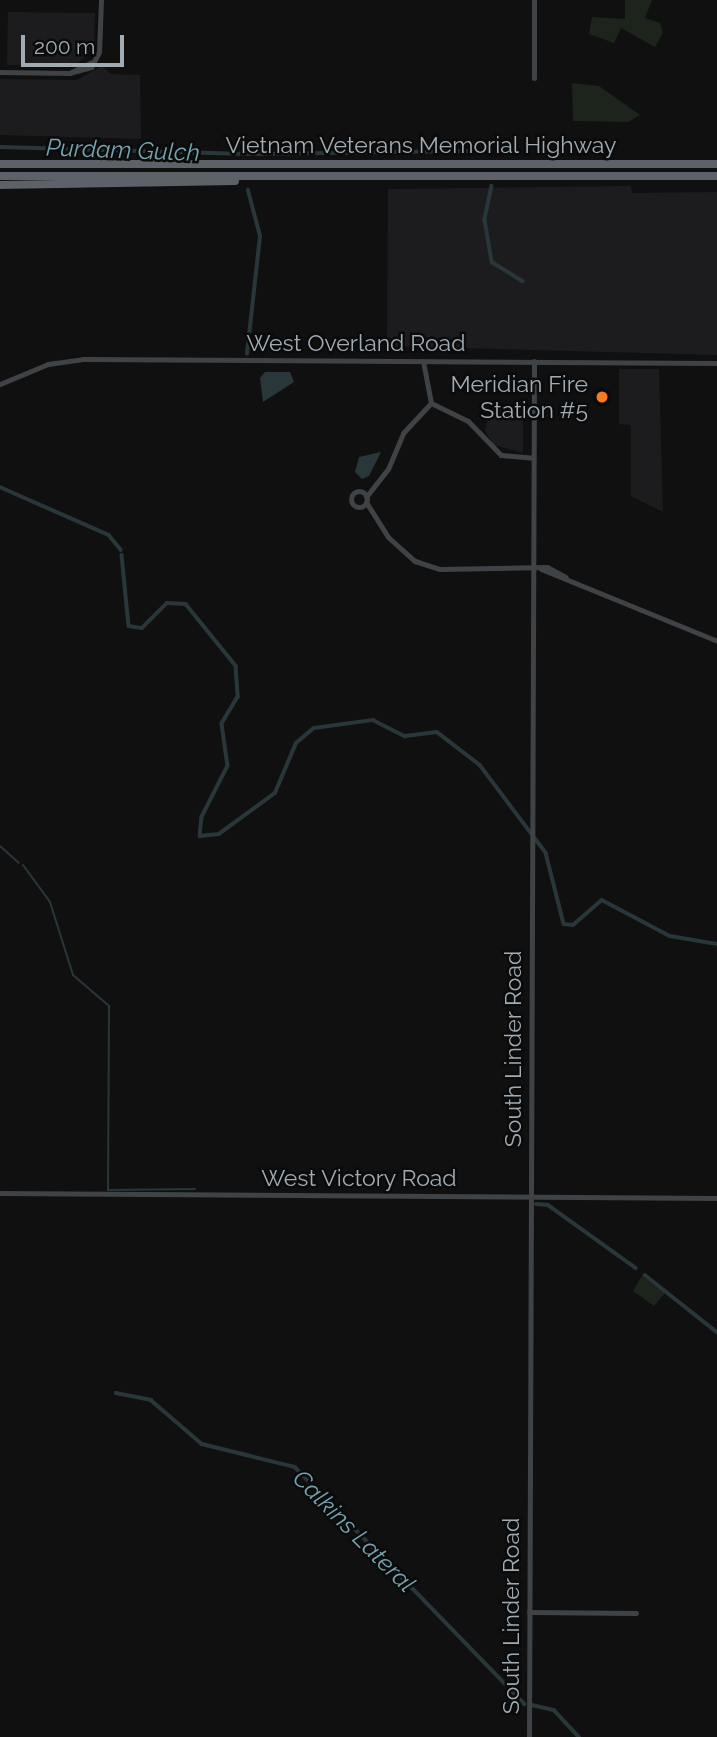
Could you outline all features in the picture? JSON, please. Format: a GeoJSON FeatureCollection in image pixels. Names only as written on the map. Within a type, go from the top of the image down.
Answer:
{"type":"FeatureCollection","features":[{"type":"Feature","properties":{"kind":"highway"},"geometry":{"type":"LineString","coordinates":[[0,159],[27,164]]}},
{"type":"Feature","properties":{"kind":"highway","name":"Vietnam Veterans Memorial Highway"},"geometry":{"type":"LineString","coordinates":[[0,164],[717,164]]}},
{"type":"Feature","properties":{"kind":"highway","name":"Vietnam Veterans Memorial Highway"},"geometry":{"type":"LineString","coordinates":[[0,176],[717,176]]}},
{"type":"Feature","properties":{"kind":"highway"},"geometry":{"type":"LineString","coordinates":[[0,185],[311,176]]}},
{"type":"Feature","properties":{"kind":"street"},"geometry":{"type":"LineString","coordinates":[[0,72],[69,73],[94,60],[101,0]]}},
{"type":"Feature","properties":{"kind":"street"},"geometry":{"type":"LineString","coordinates":[[534,0],[534,78]]}},
{"type":"Feature","properties":{"kind":"street","name":"West Overland Road"},"geometry":{"type":"LineString","coordinates":[[0,384],[48,363],[83,359],[717,363]]}},
{"type":"Feature","properties":{"kind":"street"},"geometry":{"type":"LineString","coordinates":[[423,361],[431,403]]}},
{"type":"Feature","properties":{"kind":"street","name":"South Linder Road"},"geometry":{"type":"LineString","coordinates":[[528,1737],[534,361]]}},
{"type":"Feature","properties":{"kind":"street"},"geometry":{"type":"LineString","coordinates":[[431,403],[468,421],[501,455],[533,458]]}},
{"type":"Feature","properties":{"kind":"street"},"geometry":{"type":"LineString","coordinates":[[361,507],[365,497],[380,481],[403,433],[431,403]]}},
{"type":"Feature","properties":{"kind":"street"},"geometry":{"type":"LineString","coordinates":[[365,497],[351,499],[371,513],[415,561],[440,569],[553,569],[657,620],[717,641]]}},
{"type":"Feature","properties":{"kind":"street"},"geometry":{"type":"LineString","coordinates":[[365,497],[371,513]]}},
{"type":"Feature","properties":{"kind":"street","name":"West Victory Road"},"geometry":{"type":"LineString","coordinates":[[0,1193],[717,1198]]}},
{"type":"Feature","properties":{"kind":"street"},"geometry":{"type":"LineString","coordinates":[[529,1612],[636,1613]]}},
{"type":"Feature","properties":{"kind":"shaded area"},"geometry":{"type":"Polygon","coordinates":[[[625,0],[652,0],[645,18],[660,23],[663,33],[655,47],[621,28],[614,43],[589,34],[592,17],[625,19],[625,0]]]}},
{"type":"Feature","properties":{"kind":"shaded area"},"geometry":{"type":"Polygon","coordinates":[[[8,12],[95,13],[94,49],[77,64],[7,65],[8,12]]]}},
{"type":"Feature","properties":{"kind":"shaded area"},"geometry":{"type":"Polygon","coordinates":[[[102,66],[111,74],[140,75],[141,139],[0,135],[0,79],[77,80],[102,66]]]}},
{"type":"Feature","properties":{"kind":"shaded area"},"geometry":{"type":"Polygon","coordinates":[[[572,83],[599,86],[640,115],[628,122],[573,121],[572,83]]]}},
{"type":"Feature","properties":{"kind":"shaded area"},"geometry":{"type":"Polygon","coordinates":[[[631,186],[632,193],[717,192],[717,355],[387,346],[388,189],[631,186]]]}},
{"type":"Feature","properties":{"kind":"shaded area"},"geometry":{"type":"Polygon","coordinates":[[[619,369],[659,369],[663,512],[631,496],[631,425],[619,424],[619,369]]]}},
{"type":"Feature","properties":{"kind":"shaded area"},"geometry":{"type":"Polygon","coordinates":[[[265,372],[290,372],[294,382],[263,402],[260,378],[265,372]]]}},
{"type":"Feature","properties":{"kind":"shaded area"},"geometry":{"type":"Polygon","coordinates":[[[490,408],[523,411],[523,453],[494,445],[485,431],[490,408]]]}},
{"type":"Feature","properties":{"kind":"shaded area"},"geometry":{"type":"Polygon","coordinates":[[[381,452],[369,476],[362,479],[355,472],[359,457],[381,452]]]}},
{"type":"Feature","properties":{"kind":"shaded area"},"geometry":{"type":"Polygon","coordinates":[[[642,1276],[665,1293],[654,1306],[633,1291],[642,1276]]]}},
{"type":"Feature","properties":{"kind":"waterway","name":"Purdam Gulch"},"geometry":{"type":"LineString","coordinates":[[0,147],[246,154],[468,151]]}},
{"type":"Feature","properties":{"kind":"waterway"},"geometry":{"type":"LineString","coordinates":[[492,186],[485,220],[492,262],[523,281]]}},
{"type":"Feature","properties":{"kind":"waterway","name":"Purdam Gulch"},"geometry":{"type":"LineString","coordinates":[[247,354],[260,236],[248,191]]}},
{"type":"Feature","properties":{"kind":"waterway"},"geometry":{"type":"LineString","coordinates":[[0,487],[109,535],[121,550]]}},
{"type":"Feature","properties":{"kind":"waterway"},"geometry":{"type":"LineString","coordinates":[[122,555],[129,626],[142,628],[167,603],[186,604],[236,666],[238,697],[222,724],[228,766],[202,817],[200,836],[219,834],[275,793],[296,743],[314,728],[373,720],[405,736],[437,732],[480,765],[546,853],[564,924],[573,925],[602,900],[670,936],[717,944]]}},
{"type":"Feature","properties":{"kind":"waterway"},"geometry":{"type":"LineString","coordinates":[[0,846],[19,863]]}},
{"type":"Feature","properties":{"kind":"waterway"},"geometry":{"type":"LineString","coordinates":[[23,865],[50,902],[73,975],[109,1006],[108,1190],[195,1189]]}},
{"type":"Feature","properties":{"kind":"waterway"},"geometry":{"type":"LineString","coordinates":[[536,1204],[548,1205],[636,1268]]}},
{"type":"Feature","properties":{"kind":"waterway"},"geometry":{"type":"LineString","coordinates":[[645,1275],[717,1332]]}},
{"type":"Feature","properties":{"kind":"waterway","name":"Calkins Lateral"},"geometry":{"type":"LineString","coordinates":[[116,1393],[151,1400],[202,1444],[295,1467],[525,1704]]}},
{"type":"Feature","properties":{"kind":"waterway","name":"Calkins Lateral"},"geometry":{"type":"LineString","coordinates":[[532,1705],[554,1710],[579,1737]]}},
{"type":"Feature","properties":{"kind":"place","name":"Meridian Fire Station #5"},"geometry":{"type":"Point","coordinates":[602,397]}}]}
